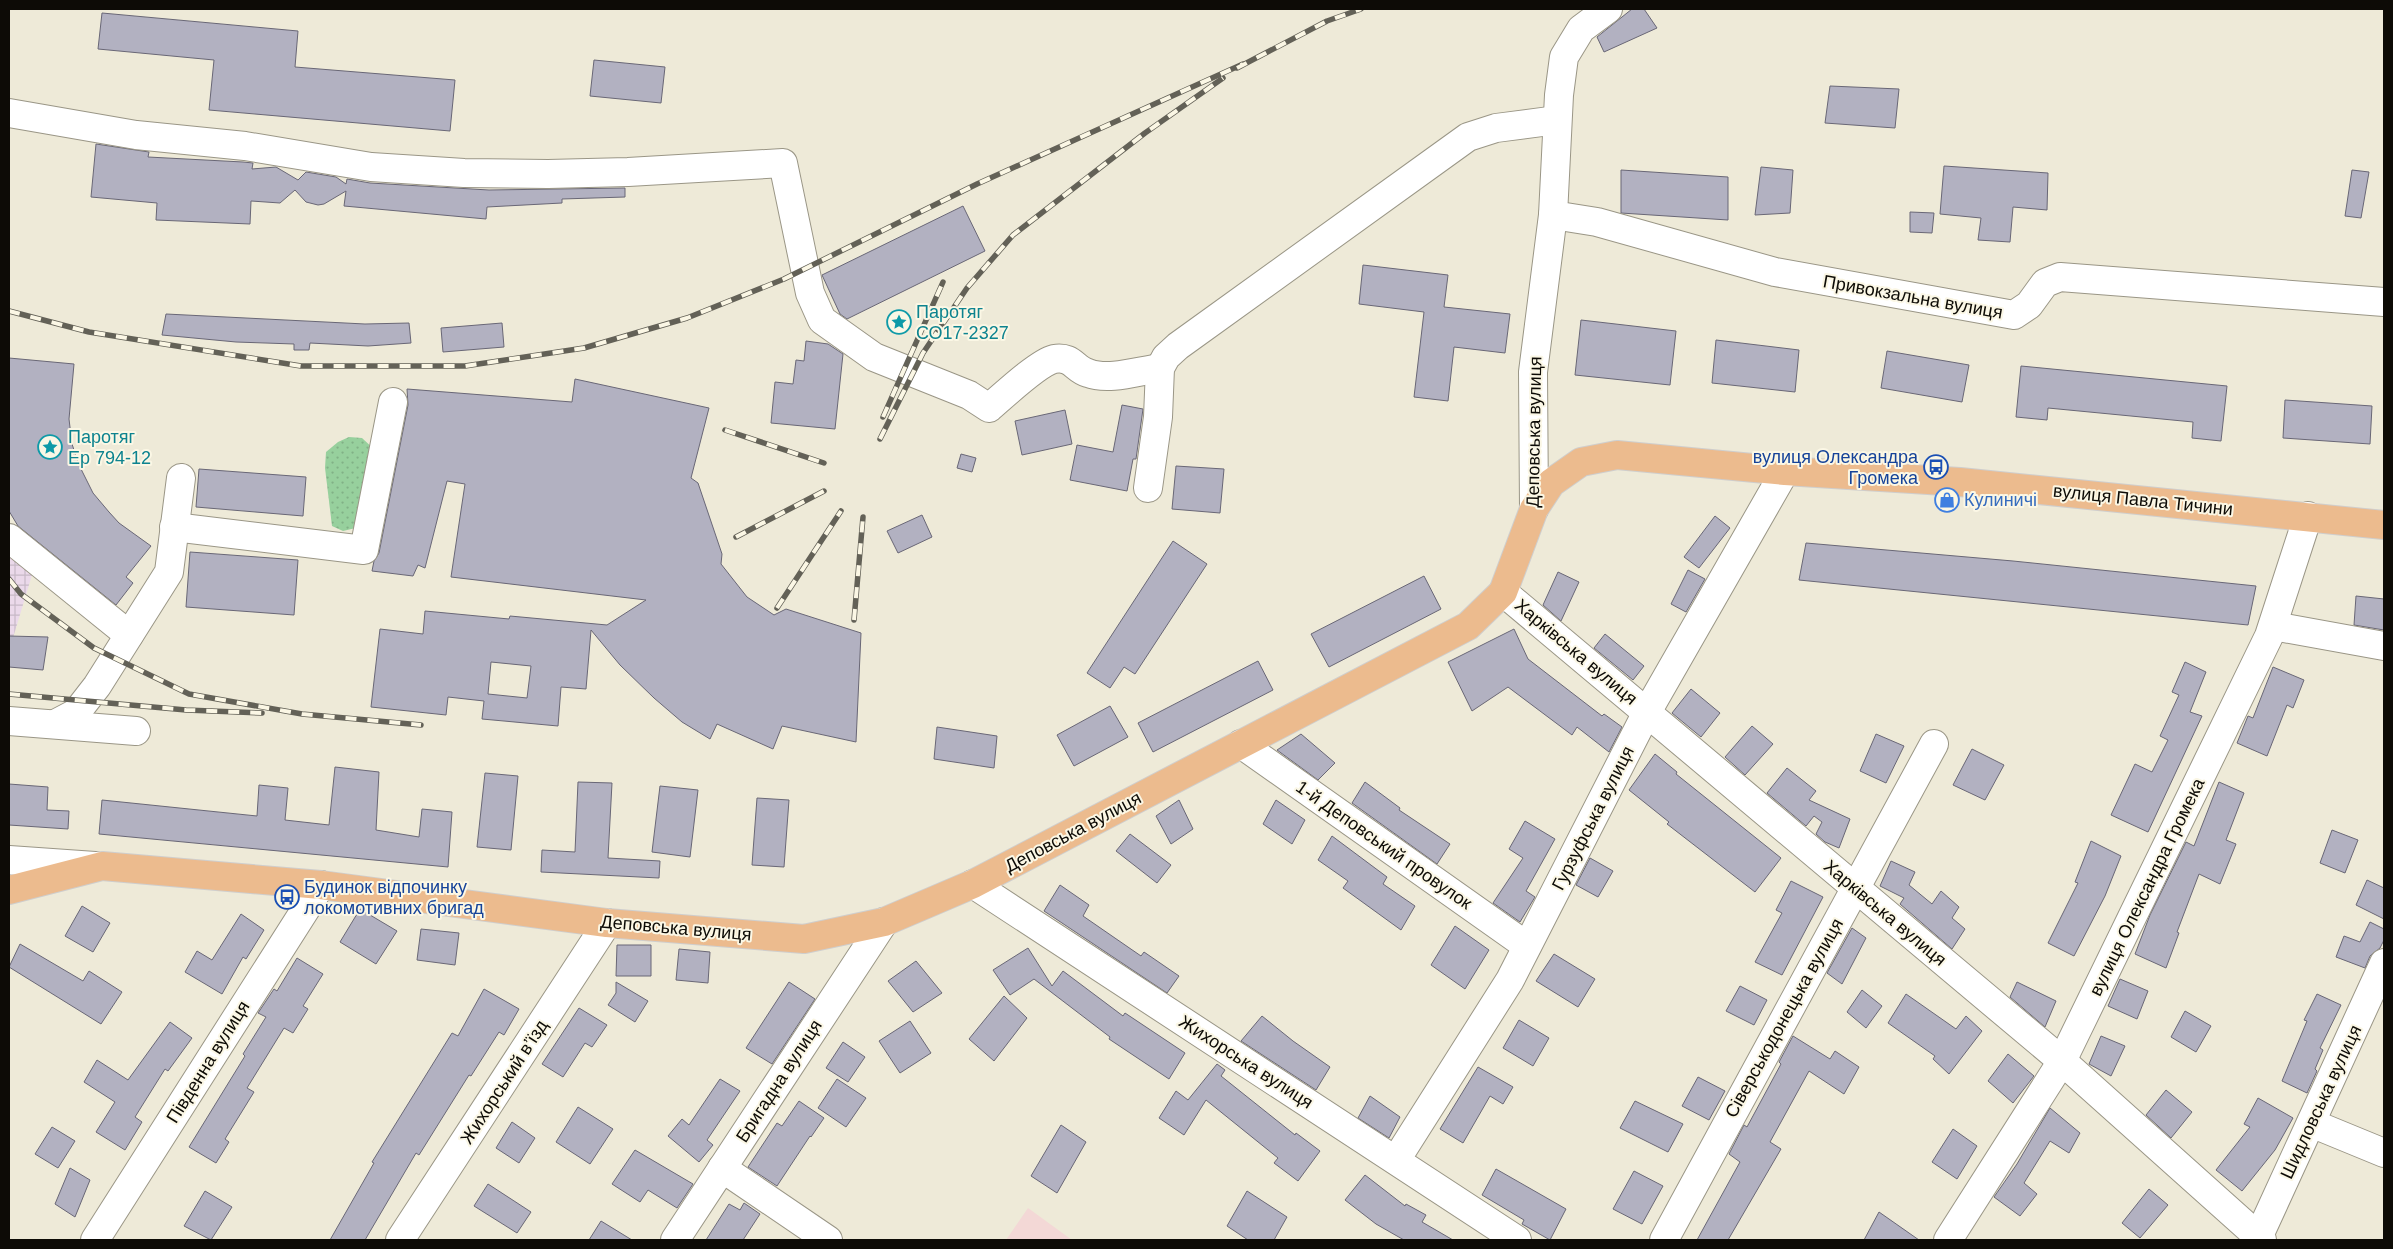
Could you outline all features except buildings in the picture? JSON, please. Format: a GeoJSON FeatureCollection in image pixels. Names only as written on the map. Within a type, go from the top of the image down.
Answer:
{"type":"FeatureCollection","features":[{"type":"Feature","properties":{"kind":"main road","name":"вулиця Павла Тичини"},"geometry":{"type":"LineString","coordinates":[[1534,509],[1551,483],[1580,462],[1617,454],[1784,471],[1960,482],[2384,525]]}},
{"type":"Feature","properties":{"kind":"main road","name":"Деповська вулиця"},"geometry":{"type":"LineString","coordinates":[[9,890],[102,866],[322,885],[607,923],[804,939],[884,922],[973,884],[1468,626],[1503,592],[1534,509]]}},
{"type":"Feature","properties":{"kind":"street","name":"Деповська вулиця"},"geometry":{"type":"LineString","coordinates":[[1534,509],[1533,372],[1553,215],[1558,107],[1564,57],[1581,29],[1608,9]]}},
{"type":"Feature","properties":{"kind":"street"},"geometry":{"type":"LineString","coordinates":[[1148,488],[1158,417],[1160,368],[1166,357],[1202,327],[1468,137],[1558,107]]}},
{"type":"Feature","properties":{"kind":"street"},"geometry":{"type":"LineString","coordinates":[[9,113],[136,135],[245,146],[371,167],[436,172],[548,174],[783,162],[810,293],[822,320],[874,357],[968,395],[989,408],[1023,379],[1053,360],[1069,360],[1087,373],[1110,376],[1160,368]]}},
{"type":"Feature","properties":{"kind":"street","name":"Привокзальна вулиця"},"geometry":{"type":"LineString","coordinates":[[1553,215],[1597,222],[1775,272],[2014,315],[2029,305],[2046,283],[2060,277],[2384,302]]}},
{"type":"Feature","properties":{"kind":"street"},"geometry":{"type":"LineString","coordinates":[[174,527],[364,550],[393,402]]}},
{"type":"Feature","properties":{"kind":"street","name":"Гурзуфська вулиця"},"geometry":{"type":"LineString","coordinates":[[1396,1160],[1510,980],[1648,712],[1784,471]]}},
{"type":"Feature","properties":{"kind":"street"},"geometry":{"type":"LineString","coordinates":[[55,724],[76,714],[97,686],[169,572],[180,478]]}},
{"type":"Feature","properties":{"kind":"street","name":"вулиця Олександра Громека"},"geometry":{"type":"LineString","coordinates":[[1948,1240],[2062,1062],[2273,626],[2308,516]]}},
{"type":"Feature","properties":{"kind":"street"},"geometry":{"type":"LineString","coordinates":[[9,538],[129,635]]}},
{"type":"Feature","properties":{"kind":"street","name":"Харківська вулиця"},"geometry":{"type":"LineString","coordinates":[[1503,592],[2062,1062],[2259,1239]]}},
{"type":"Feature","properties":{"kind":"street"},"geometry":{"type":"LineString","coordinates":[[2273,626],[2384,646]]}},
{"type":"Feature","properties":{"kind":"street"},"geometry":{"type":"LineString","coordinates":[[9,721],[136,731]]}},
{"type":"Feature","properties":{"kind":"street","name":"1-й Деповський провулок"},"geometry":{"type":"LineString","coordinates":[[1241,744],[1527,946]]}},
{"type":"Feature","properties":{"kind":"street","name":"Сіверськодонецька вулиця"},"geometry":{"type":"LineString","coordinates":[[1664,1240],[1934,744]]}},
{"type":"Feature","properties":{"kind":"street"},"geometry":{"type":"LineString","coordinates":[[9,860],[102,866]]}},
{"type":"Feature","properties":{"kind":"street","name":"Жихорська вулиця"},"geometry":{"type":"LineString","coordinates":[[973,884],[1518,1240]]}},
{"type":"Feature","properties":{"kind":"street","name":"Південна вулиця"},"geometry":{"type":"LineString","coordinates":[[95,1240],[322,885]]}},
{"type":"Feature","properties":{"kind":"street","name":"Бригадна вулиця"},"geometry":{"type":"LineString","coordinates":[[675,1240],[884,922]]}},
{"type":"Feature","properties":{"kind":"street","name":"Жихорський в’їзд"},"geometry":{"type":"LineString","coordinates":[[400,1240],[607,923]]}},
{"type":"Feature","properties":{"kind":"street","name":"Шидловська вулиця"},"geometry":{"type":"LineString","coordinates":[[2259,1239],[2384,963]]}},
{"type":"Feature","properties":{"kind":"street"},"geometry":{"type":"LineString","coordinates":[[2311,1123],[2384,1153]]}},
{"type":"Feature","properties":{"kind":"street"},"geometry":{"type":"LineString","coordinates":[[722,1168],[828,1240]]}},
{"type":"Feature","properties":{"kind":"shaded area"},"geometry":{"type":"Polygon","coordinates":[[[9,536],[35,565],[9,651],[9,536]]]}},
{"type":"Feature","properties":{"kind":"shaded area"},"geometry":{"type":"Polygon","coordinates":[[[1028,1208],[1072,1240],[1006,1240],[1028,1208]]]}},
{"type":"Feature","properties":{"kind":"green space"},"geometry":{"type":"Polygon","coordinates":[[[349,437],[362,438],[376,451],[360,527],[343,531],[332,526],[325,468],[326,452],[338,442],[349,437]]]}},
{"type":"Feature","properties":{"kind":"railway"},"geometry":{"type":"LineString","coordinates":[[1237,68],[1327,21],[1361,9]]}},
{"type":"Feature","properties":{"kind":"railway"},"geometry":{"type":"LineString","coordinates":[[9,311],[89,332],[301,366],[465,366],[584,348],[687,318],[784,279],[977,184],[1243,64]]}},
{"type":"Feature","properties":{"kind":"railway"},"geometry":{"type":"LineString","coordinates":[[880,439],[923,353],[967,288],[1013,235],[1145,133],[1223,78]]}},
{"type":"Feature","properties":{"kind":"railway"},"geometry":{"type":"LineString","coordinates":[[883,417],[943,282]]}},
{"type":"Feature","properties":{"kind":"railway"},"geometry":{"type":"LineString","coordinates":[[725,430],[824,463]]}},
{"type":"Feature","properties":{"kind":"railway"},"geometry":{"type":"LineString","coordinates":[[736,537],[824,491]]}},
{"type":"Feature","properties":{"kind":"railway"},"geometry":{"type":"LineString","coordinates":[[777,608],[841,511]]}},
{"type":"Feature","properties":{"kind":"railway"},"geometry":{"type":"LineString","coordinates":[[854,620],[863,517]]}},
{"type":"Feature","properties":{"kind":"railway"},"geometry":{"type":"LineString","coordinates":[[9,579],[21,594],[94,648],[189,694],[302,714],[421,725]]}},
{"type":"Feature","properties":{"kind":"railway"},"geometry":{"type":"LineString","coordinates":[[9,694],[186,710],[262,713]]}},
{"type":"Feature","properties":{"kind":"place","name":"Паротяг СО17-2327"},"geometry":{"type":"Point","coordinates":[899,322]}},
{"type":"Feature","properties":{"kind":"place","name":"Паротяг Ер 794-12"},"geometry":{"type":"Point","coordinates":[50,447]}},
{"type":"Feature","properties":{"kind":"place","name":"вулиця Олександра Громека"},"geometry":{"type":"Point","coordinates":[1936,467]}},
{"type":"Feature","properties":{"kind":"place","name":"Кулиничі"},"geometry":{"type":"Point","coordinates":[1947,500]}},
{"type":"Feature","properties":{"kind":"place","name":"Будинок відпочинку локомотивних бригад"},"geometry":{"type":"Point","coordinates":[287,897]}}]}
